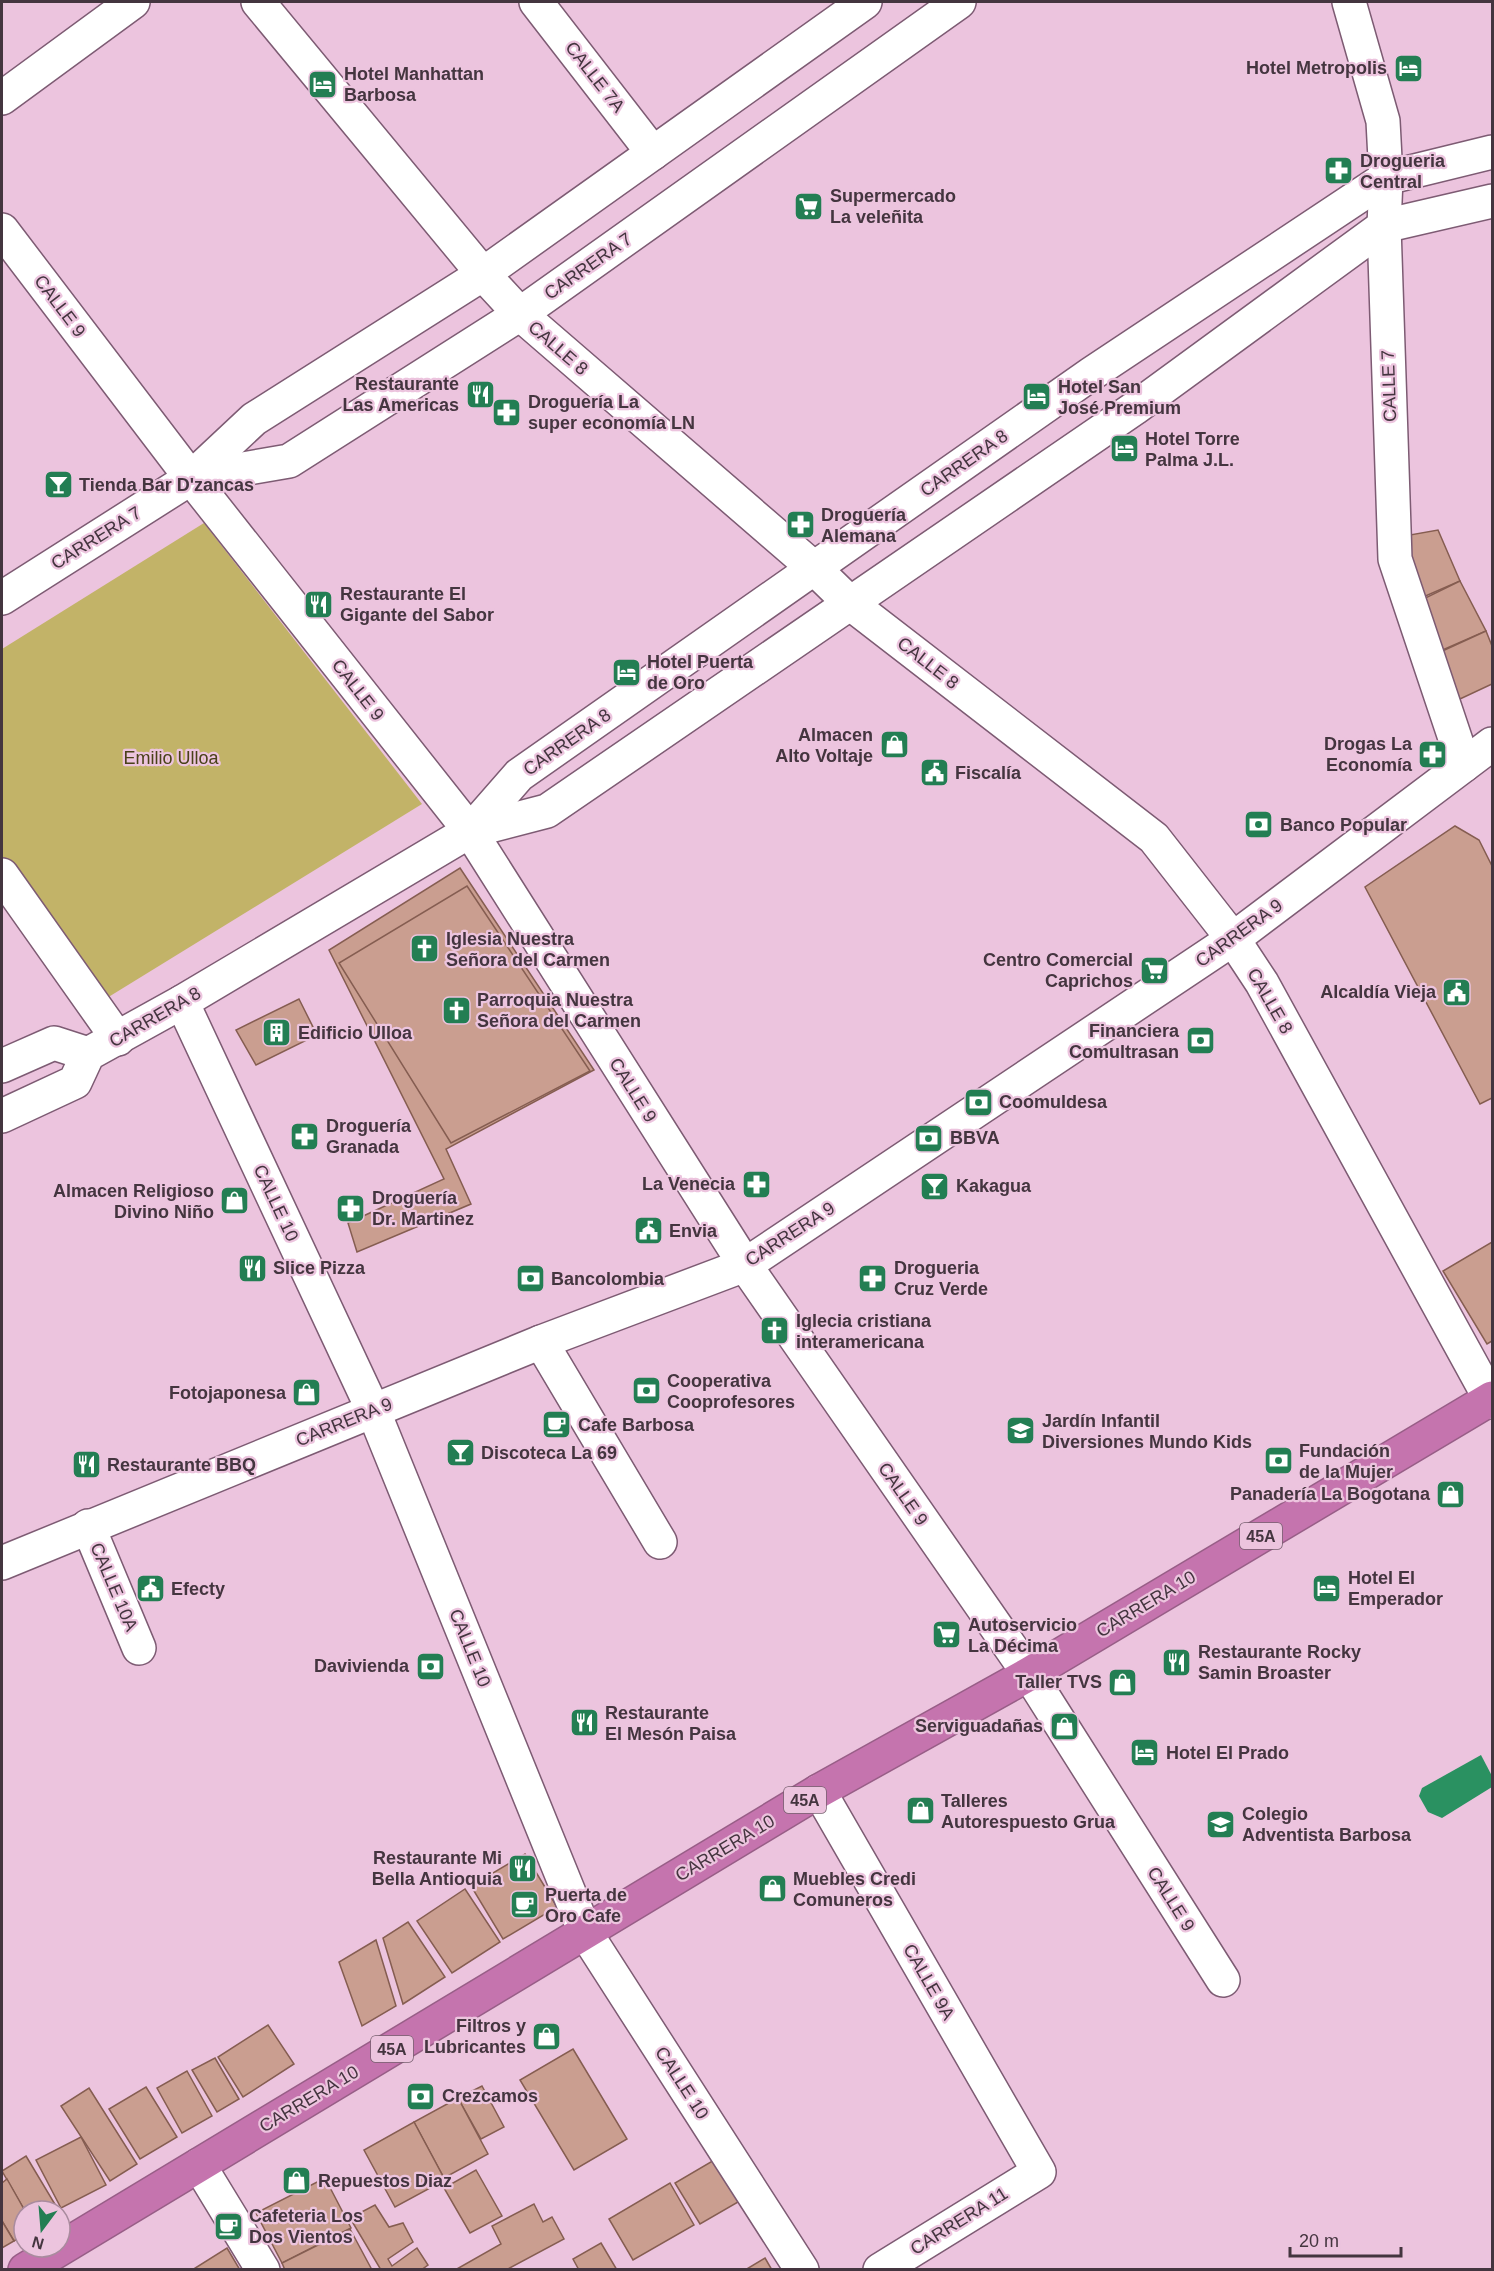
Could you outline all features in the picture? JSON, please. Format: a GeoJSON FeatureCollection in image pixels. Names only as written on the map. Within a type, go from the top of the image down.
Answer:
{"type":"FeatureCollection","features":[{"type":"Feature","properties":{"kind":"highway","name":"CARRERA 10"},"geometry":{"type":"LineString","coordinates":[[25,2270],[819,1791],[1029,1674],[1492,1400]]}},
{"type":"Feature","properties":{"kind":"street"},"geometry":{"type":"LineString","coordinates":[[2,98],[133,2]]}},
{"type":"Feature","properties":{"kind":"street","name":"CALLE 8"},"geometry":{"type":"LineString","coordinates":[[258,2],[483,274],[520,314],[815,569],[851,604],[1154,838],[1233,939],[1262,983],[1492,1400]]}},
{"type":"Feature","properties":{"kind":"street","name":"CALLE 7A"},"geometry":{"type":"LineString","coordinates":[[536,2],[653,153]]}},
{"type":"Feature","properties":{"kind":"street","name":"CARRERA 7"},"geometry":{"type":"LineString","coordinates":[[2,598],[192,478],[254,418],[483,274],[865,2]]}},
{"type":"Feature","properties":{"kind":"street","name":"CARRERA 7"},"geometry":{"type":"LineString","coordinates":[[192,478],[289,461],[520,314],[959,2]]}},
{"type":"Feature","properties":{"kind":"street","name":"CALLE 7"},"geometry":{"type":"LineString","coordinates":[[1349,2],[1383,121],[1386,178],[1384,226],[1395,560],[1464,765]]}},
{"type":"Feature","properties":{"kind":"street","name":"CARRERA 8"},"geometry":{"type":"LineString","coordinates":[[470,831],[519,775],[1090,374],[1386,178],[1492,152]]}},
{"type":"Feature","properties":{"kind":"street","name":"CARRERA 8"},"geometry":{"type":"LineString","coordinates":[[2,1116],[75,1082],[88,1054],[182,1002],[470,831],[547,811],[1135,408],[1384,226],[1492,201]]}},
{"type":"Feature","properties":{"kind":"street","name":"CALLE 9"},"geometry":{"type":"LineString","coordinates":[[2,230],[192,478],[470,831],[745,1265],[1029,1674],[1223,1980]]}},
{"type":"Feature","properties":{"kind":"street","name":"CARRERA 9"},"geometry":{"type":"LineString","coordinates":[[2,1563],[541,1342],[745,1265],[1233,939],[1492,744]]}},
{"type":"Feature","properties":{"kind":"street"},"geometry":{"type":"LineString","coordinates":[[2,875],[118,1039]]}},
{"type":"Feature","properties":{"kind":"street","name":"CALLE 10"},"geometry":{"type":"LineString","coordinates":[[182,1002],[373,1410],[585,1932],[802,2270]]}},
{"type":"Feature","properties":{"kind":"street","name":"CARRERA 8"},"geometry":{"type":"LineString","coordinates":[[2,1066],[54,1043],[88,1054]]}},
{"type":"Feature","properties":{"kind":"street"},"geometry":{"type":"LineString","coordinates":[[541,1342],[660,1542]]}},
{"type":"Feature","properties":{"kind":"street","name":"CALLE 10A"},"geometry":{"type":"LineString","coordinates":[[88,1526],[140,1648]]}},
{"type":"Feature","properties":{"kind":"street","name":"CALLE 9A"},"geometry":{"type":"LineString","coordinates":[[819,1791],[1039,2172]]}},
{"type":"Feature","properties":{"kind":"street"},"geometry":{"type":"LineString","coordinates":[[200,2165],[263,2270]]}},
{"type":"Feature","properties":{"kind":"street","name":"CARRERA 11"},"geometry":{"type":"LineString","coordinates":[[880,2270],[1039,2172]]}},
{"type":"Feature","properties":{"kind":"green space","name":"Emilio Ulloa"},"geometry":{"type":"Polygon","coordinates":[[[204,523],[422,804],[102,1001],[2,860],[2,649],[204,523]]]}},
{"type":"Feature","properties":{"kind":"shaded area"},"geometry":{"type":"Polygon","coordinates":[[[1481,1755],[1492,1776],[1492,1787],[1442,1818],[1428,1812],[1419,1796],[1422,1788],[1481,1755]]]}},
{"type":"Feature","properties":{"kind":"building"},"geometry":{"type":"Polygon","coordinates":[[[1438,530],[1460,581],[1414,601],[1404,536],[1438,530]]]}},
{"type":"Feature","properties":{"kind":"building"},"geometry":{"type":"Polygon","coordinates":[[[1460,581],[1486,631],[1438,652],[1415,603],[1460,581]]]}},
{"type":"Feature","properties":{"kind":"building"},"geometry":{"type":"Polygon","coordinates":[[[1486,631],[1492,646],[1492,684],[1460,699],[1438,653],[1486,631]]]}},
{"type":"Feature","properties":{"kind":"building","name":"Alcaldía Vieja"},"geometry":{"type":"Polygon","coordinates":[[[1455,826],[1479,840],[1492,866],[1492,1098],[1480,1104],[1365,887],[1455,826]]]}},
{"type":"Feature","properties":{"kind":"building","name":"Parroquia Nuestra Señora del Carmen"},"geometry":{"type":"Polygon","coordinates":[[[460,868],[594,1070],[446,1149],[471,1204],[357,1252],[348,1223],[444,1179],[329,950],[460,868]]]}},
{"type":"Feature","properties":{"kind":"building","name":"Parroquia Nuestra Señora del Carmen"},"geometry":{"type":"Polygon","coordinates":[[[467,886],[590,1071],[451,1143],[339,963],[467,886]]]}},
{"type":"Feature","properties":{"kind":"building","name":"Edificio Ulloa"},"geometry":{"type":"Polygon","coordinates":[[[299,999],[317,1035],[256,1065],[236,1030],[299,999]]]}},
{"type":"Feature","properties":{"kind":"building"},"geometry":{"type":"Polygon","coordinates":[[[1492,1242],[1492,1341],[1487,1344],[1443,1271],[1492,1242]]]}},
{"type":"Feature","properties":{"kind":"building"},"geometry":{"type":"Polygon","coordinates":[[[525,1854],[557,1907],[503,1939],[471,1886],[525,1854]]]}},
{"type":"Feature","properties":{"kind":"building"},"geometry":{"type":"Polygon","coordinates":[[[465,1889],[500,1942],[452,1973],[417,1921],[465,1889]]]}},
{"type":"Feature","properties":{"kind":"building"},"geometry":{"type":"Polygon","coordinates":[[[408,1922],[445,1977],[403,2004],[383,1938],[408,1922]]]}},
{"type":"Feature","properties":{"kind":"building"},"geometry":{"type":"Polygon","coordinates":[[[376,1940],[396,2006],[362,2026],[339,1962],[376,1940]]]}},
{"type":"Feature","properties":{"kind":"building"},"geometry":{"type":"Polygon","coordinates":[[[268,2025],[294,2064],[243,2097],[218,2057],[268,2025]]]}},
{"type":"Feature","properties":{"kind":"building"},"geometry":{"type":"Polygon","coordinates":[[[573,2049],[627,2139],[574,2170],[520,2080],[573,2049]]]}},
{"type":"Feature","properties":{"kind":"building"},"geometry":{"type":"Polygon","coordinates":[[[215,2058],[239,2099],[217,2112],[192,2070],[215,2058]]]}},
{"type":"Feature","properties":{"kind":"building"},"geometry":{"type":"Polygon","coordinates":[[[187,2071],[212,2116],[182,2133],[157,2088],[187,2071]]]}},
{"type":"Feature","properties":{"kind":"building"},"geometry":{"type":"Polygon","coordinates":[[[482,2086],[504,2127],[481,2139],[458,2098],[482,2086]]]}},
{"type":"Feature","properties":{"kind":"building"},"geometry":{"type":"Polygon","coordinates":[[[146,2087],[177,2137],[140,2159],[109,2109],[146,2087]]]}},
{"type":"Feature","properties":{"kind":"building"},"geometry":{"type":"Polygon","coordinates":[[[89,2088],[137,2164],[110,2181],[61,2106],[89,2088]]]}},
{"type":"Feature","properties":{"kind":"building"},"geometry":{"type":"Polygon","coordinates":[[[458,2098],[488,2154],[444,2178],[414,2122],[458,2098]]]}},
{"type":"Feature","properties":{"kind":"building"},"geometry":{"type":"Polygon","coordinates":[[[414,2122],[445,2180],[395,2207],[364,2150],[414,2122]]]}},
{"type":"Feature","properties":{"kind":"building"},"geometry":{"type":"Polygon","coordinates":[[[81,2137],[106,2185],[72,2202],[72,2199],[56,2199],[36,2160],[81,2137]]]}},
{"type":"Feature","properties":{"kind":"building"},"geometry":{"type":"Polygon","coordinates":[[[26,2156],[52,2199],[18,2199],[2,2171],[26,2156]]]}},
{"type":"Feature","properties":{"kind":"building"},"geometry":{"type":"Polygon","coordinates":[[[721,2156],[745,2198],[700,2224],[675,2183],[721,2156]]]}},
{"type":"Feature","properties":{"kind":"building"},"geometry":{"type":"Polygon","coordinates":[[[476,2170],[502,2216],[470,2233],[444,2188],[476,2170]]]}},
{"type":"Feature","properties":{"kind":"building"},"geometry":{"type":"Polygon","coordinates":[[[325,2178],[351,2228],[282,2263],[256,2213],[325,2178]]]}},
{"type":"Feature","properties":{"kind":"building"},"geometry":{"type":"Polygon","coordinates":[[[7,2179],[18,2199],[12,2199],[12,2238],[2,2221],[2,2183],[7,2179]]]}},
{"type":"Feature","properties":{"kind":"building"},"geometry":{"type":"Polygon","coordinates":[[[670,2183],[694,2225],[633,2260],[609,2219],[670,2183]]]}},
{"type":"Feature","properties":{"kind":"building"},"geometry":{"type":"Polygon","coordinates":[[[534,2204],[543,2222],[552,2217],[564,2239],[506,2270],[455,2270],[501,2244],[492,2226],[534,2204]]]}},
{"type":"Feature","properties":{"kind":"building"},"geometry":{"type":"Polygon","coordinates":[[[375,2205],[389,2227],[403,2223],[413,2242],[388,2259],[392,2266],[417,2248],[428,2265],[421,2270],[381,2270],[350,2218],[375,2205]]]}},
{"type":"Feature","properties":{"kind":"building"},"geometry":{"type":"Polygon","coordinates":[[[2,2221],[12,2238],[12,2242],[2,2248],[2,2221]]]}},
{"type":"Feature","properties":{"kind":"building"},"geometry":{"type":"Polygon","coordinates":[[[350,2229],[372,2270],[285,2270],[282,2263],[350,2229]]]}},
{"type":"Feature","properties":{"kind":"building"},"geometry":{"type":"Polygon","coordinates":[[[601,2243],[617,2270],[579,2270],[573,2259],[601,2243]]]}},
{"type":"Feature","properties":{"kind":"building"},"geometry":{"type":"Polygon","coordinates":[[[227,2248],[240,2270],[192,2270],[227,2248]]]}},
{"type":"Feature","properties":{"kind":"building"},"geometry":{"type":"Polygon","coordinates":[[[765,2258],[772,2270],[745,2270],[765,2258]]]}},
{"type":"Feature","properties":{"kind":"place","name":"Hotel Metropolis"},"geometry":{"type":"Point","coordinates":[1408,68]}},
{"type":"Feature","properties":{"kind":"place","name":"Hotel Manhattan Barbosa"},"geometry":{"type":"Point","coordinates":[323,84]}},
{"type":"Feature","properties":{"kind":"place","name":"Drogueria Central"},"geometry":{"type":"Point","coordinates":[1339,171]}},
{"type":"Feature","properties":{"kind":"place","name":"Supermercado La veleñita"},"geometry":{"type":"Point","coordinates":[809,206]}},
{"type":"Feature","properties":{"kind":"place","name":"Restaurante Las Americas"},"geometry":{"type":"Point","coordinates":[480,394]}},
{"type":"Feature","properties":{"kind":"place","name":"Hotel San José Premium"},"geometry":{"type":"Point","coordinates":[1037,397]}},
{"type":"Feature","properties":{"kind":"place","name":"Droguería La super economía LN"},"geometry":{"type":"Point","coordinates":[507,412]}},
{"type":"Feature","properties":{"kind":"place","name":"Hotel Torre Palma J.L."},"geometry":{"type":"Point","coordinates":[1124,449]}},
{"type":"Feature","properties":{"kind":"place","name":"Tienda Bar D'zancas"},"geometry":{"type":"Point","coordinates":[58,485]}},
{"type":"Feature","properties":{"kind":"place","name":"Droguería Alemana"},"geometry":{"type":"Point","coordinates":[800,525]}},
{"type":"Feature","properties":{"kind":"place","name":"Restaurante El Gigante del Sabor"},"geometry":{"type":"Point","coordinates":[319,604]}},
{"type":"Feature","properties":{"kind":"place","name":"Hotel Puerta de Oro"},"geometry":{"type":"Point","coordinates":[626,672]}},
{"type":"Feature","properties":{"kind":"place","name":"Almacen Alto Voltaje"},"geometry":{"type":"Point","coordinates":[894,745]}},
{"type":"Feature","properties":{"kind":"place","name":"Drogas La Economía"},"geometry":{"type":"Point","coordinates":[1433,754]}},
{"type":"Feature","properties":{"kind":"place","name":"Fiscalía"},"geometry":{"type":"Point","coordinates":[934,773]}},
{"type":"Feature","properties":{"kind":"place","name":"Banco Popular"},"geometry":{"type":"Point","coordinates":[1259,825]}},
{"type":"Feature","properties":{"kind":"place","name":"Iglesia Nuestra Señora del Carmen"},"geometry":{"type":"Point","coordinates":[425,949]}},
{"type":"Feature","properties":{"kind":"place","name":"Centro Comercial Caprichos"},"geometry":{"type":"Point","coordinates":[1154,970]}},
{"type":"Feature","properties":{"kind":"place","name":"Alcaldía Vieja"},"geometry":{"type":"Point","coordinates":[1457,992]}},
{"type":"Feature","properties":{"kind":"place","name":"Parroquia Nuestra Señora del Carmen"},"geometry":{"type":"Point","coordinates":[456,1010]}},
{"type":"Feature","properties":{"kind":"place","name":"Edificio Ulloa"},"geometry":{"type":"Point","coordinates":[277,1033]}},
{"type":"Feature","properties":{"kind":"place","name":"Financiera Comultrasan"},"geometry":{"type":"Point","coordinates":[1200,1041]}},
{"type":"Feature","properties":{"kind":"place","name":"Coomuldesa"},"geometry":{"type":"Point","coordinates":[978,1102]}},
{"type":"Feature","properties":{"kind":"place","name":"Droguería Granada"},"geometry":{"type":"Point","coordinates":[305,1136]}},
{"type":"Feature","properties":{"kind":"place","name":"BBVA"},"geometry":{"type":"Point","coordinates":[929,1138]}},
{"type":"Feature","properties":{"kind":"place","name":"La Venecia"},"geometry":{"type":"Point","coordinates":[756,1184]}},
{"type":"Feature","properties":{"kind":"place","name":"Kakagua"},"geometry":{"type":"Point","coordinates":[935,1186]}},
{"type":"Feature","properties":{"kind":"place","name":"Almacen Religioso Divino Niño"},"geometry":{"type":"Point","coordinates":[235,1201]}},
{"type":"Feature","properties":{"kind":"place","name":"Droguería Dr. Martinez"},"geometry":{"type":"Point","coordinates":[351,1208]}},
{"type":"Feature","properties":{"kind":"place","name":"Envia"},"geometry":{"type":"Point","coordinates":[648,1231]}},
{"type":"Feature","properties":{"kind":"place","name":"Slice Pizza"},"geometry":{"type":"Point","coordinates":[252,1268]}},
{"type":"Feature","properties":{"kind":"place","name":"Drogueria Cruz Verde"},"geometry":{"type":"Point","coordinates":[873,1278]}},
{"type":"Feature","properties":{"kind":"place","name":"Bancolombia"},"geometry":{"type":"Point","coordinates":[530,1279]}},
{"type":"Feature","properties":{"kind":"place","name":"Iglecia cristiana interamericana"},"geometry":{"type":"Point","coordinates":[775,1331]}},
{"type":"Feature","properties":{"kind":"place","name":"Cooperativa Cooprofesores"},"geometry":{"type":"Point","coordinates":[646,1391]}},
{"type":"Feature","properties":{"kind":"place","name":"Fotojaponesa"},"geometry":{"type":"Point","coordinates":[307,1393]}},
{"type":"Feature","properties":{"kind":"place","name":"Cafe Barbosa"},"geometry":{"type":"Point","coordinates":[557,1425]}},
{"type":"Feature","properties":{"kind":"place","name":"Jardín Infantil Diversiones Mundo Kids"},"geometry":{"type":"Point","coordinates":[1021,1431]}},
{"type":"Feature","properties":{"kind":"place","name":"Discoteca La 69"},"geometry":{"type":"Point","coordinates":[460,1453]}},
{"type":"Feature","properties":{"kind":"place","name":"Fundación de la Mujer"},"geometry":{"type":"Point","coordinates":[1278,1461]}},
{"type":"Feature","properties":{"kind":"place","name":"Restaurante BBQ"},"geometry":{"type":"Point","coordinates":[86,1465]}},
{"type":"Feature","properties":{"kind":"place","name":"Panadería La Bogotana"},"geometry":{"type":"Point","coordinates":[1451,1494]}},
{"type":"Feature","properties":{"kind":"place","name":"Hotel El Emperador"},"geometry":{"type":"Point","coordinates":[1327,1588]}},
{"type":"Feature","properties":{"kind":"place","name":"Efecty"},"geometry":{"type":"Point","coordinates":[150,1589]}},
{"type":"Feature","properties":{"kind":"place","name":"Autoservicio La Décima"},"geometry":{"type":"Point","coordinates":[947,1635]}},
{"type":"Feature","properties":{"kind":"place","name":"Restaurante Rocky Samin Broaster"},"geometry":{"type":"Point","coordinates":[1177,1662]}},
{"type":"Feature","properties":{"kind":"place","name":"Davivienda"},"geometry":{"type":"Point","coordinates":[430,1666]}},
{"type":"Feature","properties":{"kind":"place","name":"Taller TVS"},"geometry":{"type":"Point","coordinates":[1123,1682]}},
{"type":"Feature","properties":{"kind":"place","name":"Restaurante El Mesón Paisa"},"geometry":{"type":"Point","coordinates":[584,1723]}},
{"type":"Feature","properties":{"kind":"place","name":"Serviguadañas"},"geometry":{"type":"Point","coordinates":[1064,1726]}},
{"type":"Feature","properties":{"kind":"place","name":"Hotel El Prado"},"geometry":{"type":"Point","coordinates":[1145,1753]}},
{"type":"Feature","properties":{"kind":"place","name":"Talleres Autorespuesto Grua"},"geometry":{"type":"Point","coordinates":[920,1811]}},
{"type":"Feature","properties":{"kind":"place","name":"Colegio Adventista Barbosa"},"geometry":{"type":"Point","coordinates":[1221,1824]}},
{"type":"Feature","properties":{"kind":"place","name":"Restaurante Mi Bella Antioquia"},"geometry":{"type":"Point","coordinates":[523,1868]}},
{"type":"Feature","properties":{"kind":"place","name":"Muebles Credi Comuneros"},"geometry":{"type":"Point","coordinates":[772,1889]}},
{"type":"Feature","properties":{"kind":"place","name":"Puerta de Oro Cafe"},"geometry":{"type":"Point","coordinates":[524,1905]}},
{"type":"Feature","properties":{"kind":"place","name":"Filtros y Lubricantes"},"geometry":{"type":"Point","coordinates":[547,2036]}},
{"type":"Feature","properties":{"kind":"place","name":"Crezcamos"},"geometry":{"type":"Point","coordinates":[421,2096]}},
{"type":"Feature","properties":{"kind":"place","name":"Repuestos Diaz"},"geometry":{"type":"Point","coordinates":[297,2181]}},
{"type":"Feature","properties":{"kind":"place","name":"Cafeteria Los Dos Vientos"},"geometry":{"type":"Point","coordinates":[228,2226]}}]}
